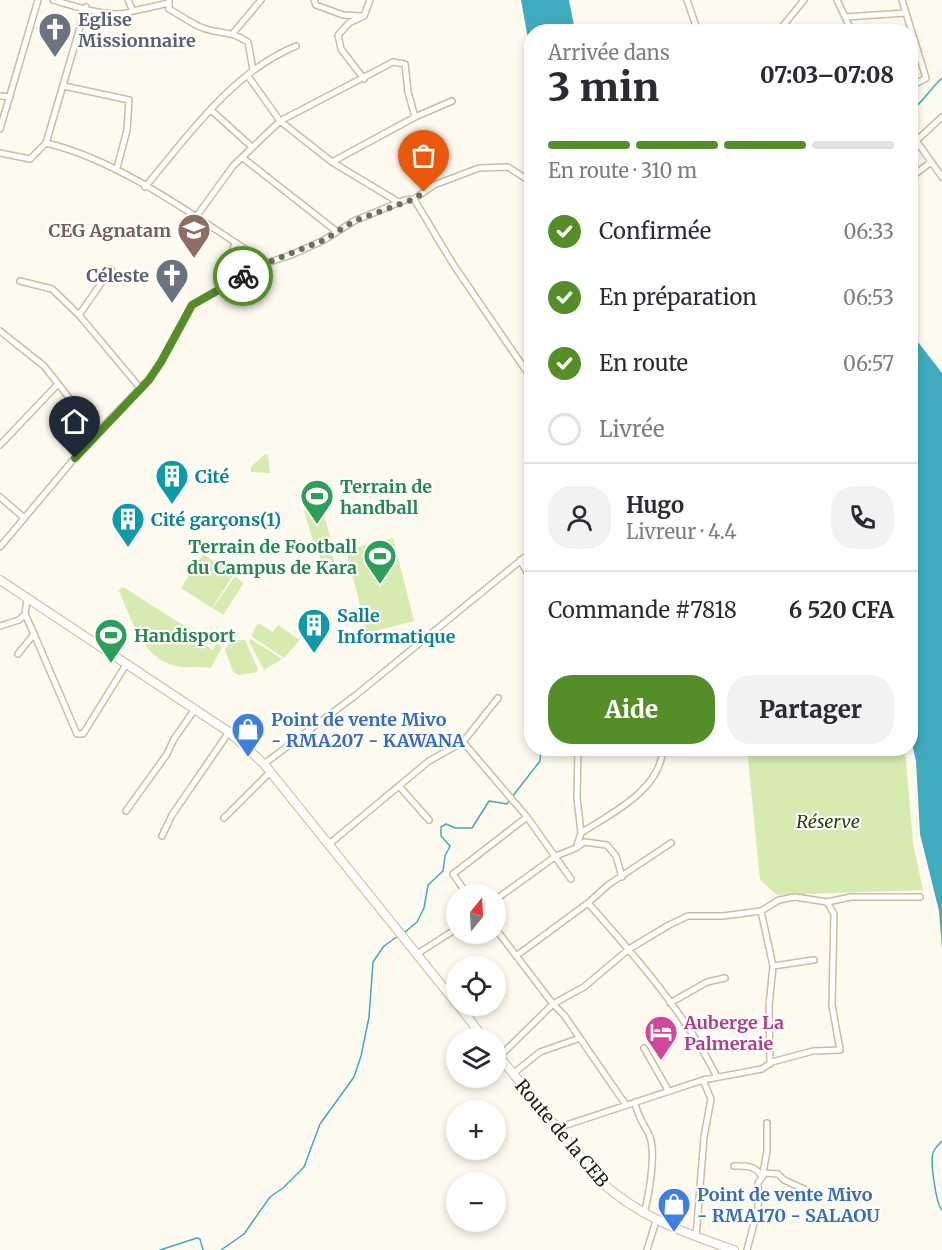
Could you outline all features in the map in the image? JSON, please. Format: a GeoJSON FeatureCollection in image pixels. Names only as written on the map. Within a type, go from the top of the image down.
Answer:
{"type":"FeatureCollection","features":[{"type":"Feature","properties":{"kind":"main road"},"geometry":{"type":"LineString","coordinates":[[0,580],[229,732],[267,768],[446,990]]}},
{"type":"Feature","properties":{"kind":"main road"},"geometry":{"type":"LineString","coordinates":[[467,1016],[476,1028]]}},
{"type":"Feature","properties":{"kind":"main road","name":"Route de la CEB"},"geometry":{"type":"LineString","coordinates":[[506,1064],[598,1179],[616,1196],[656,1221],[696,1237],[711,1246],[734,1250]]}},
{"type":"Feature","properties":{"kind":"street"},"geometry":{"type":"LineString","coordinates":[[0,129],[38,0]]}},
{"type":"Feature","properties":{"kind":"street"},"geometry":{"type":"LineString","coordinates":[[53,0],[104,14],[124,15],[169,2],[169,9],[201,28],[234,32],[248,42],[253,70]]}},
{"type":"Feature","properties":{"kind":"street"},"geometry":{"type":"LineString","coordinates":[[128,0],[133,11]]}},
{"type":"Feature","properties":{"kind":"street"},"geometry":{"type":"LineString","coordinates":[[234,32],[261,0]]}},
{"type":"Feature","properties":{"kind":"street"},"geometry":{"type":"LineString","coordinates":[[314,0],[316,5],[343,15],[364,16]]}},
{"type":"Feature","properties":{"kind":"street"},"geometry":{"type":"LineString","coordinates":[[364,80],[341,49],[338,34],[349,23],[364,16],[370,0]]}},
{"type":"Feature","properties":{"kind":"street"},"geometry":{"type":"LineString","coordinates":[[687,0],[695,24]]}},
{"type":"Feature","properties":{"kind":"street"},"geometry":{"type":"LineString","coordinates":[[784,24],[804,0]]}},
{"type":"Feature","properties":{"kind":"street"},"geometry":{"type":"LineString","coordinates":[[837,0],[848,24]]}},
{"type":"Feature","properties":{"kind":"street"},"geometry":{"type":"LineString","coordinates":[[902,0],[909,24]]}},
{"type":"Feature","properties":{"kind":"street"},"geometry":{"type":"LineString","coordinates":[[0,153],[30,159],[46,143],[86,8]]}},
{"type":"Feature","properties":{"kind":"street"},"geometry":{"type":"LineString","coordinates":[[845,17],[906,14]]}},
{"type":"Feature","properties":{"kind":"street"},"geometry":{"type":"LineString","coordinates":[[145,187],[234,85],[253,70],[296,46]]}},
{"type":"Feature","properties":{"kind":"street"},"geometry":{"type":"LineString","coordinates":[[918,52],[926,78],[918,82]]}},
{"type":"Feature","properties":{"kind":"street"},"geometry":{"type":"LineString","coordinates":[[196,217],[232,166],[280,121],[320,98],[364,80],[393,62],[405,64],[408,92],[415,117]]}},
{"type":"Feature","properties":{"kind":"street"},"geometry":{"type":"LineString","coordinates":[[248,76],[280,121],[332,162],[400,203]]}},
{"type":"Feature","properties":{"kind":"street"},"geometry":{"type":"LineString","coordinates":[[64,86],[129,100],[128,130],[120,171]]}},
{"type":"Feature","properties":{"kind":"street"},"geometry":{"type":"LineString","coordinates":[[0,96],[10,97]]}},
{"type":"Feature","properties":{"kind":"street"},"geometry":{"type":"LineString","coordinates":[[332,162],[415,117],[452,101]]}},
{"type":"Feature","properties":{"kind":"street"},"geometry":{"type":"LineString","coordinates":[[211,110],[252,147]]}},
{"type":"Feature","properties":{"kind":"street"},"geometry":{"type":"LineString","coordinates":[[918,139],[942,117]]}},
{"type":"Feature","properties":{"kind":"street"},"geometry":{"type":"LineString","coordinates":[[918,142],[942,177]]}},
{"type":"Feature","properties":{"kind":"street"},"geometry":{"type":"LineString","coordinates":[[46,143],[72,149],[120,171],[267,263]]}},
{"type":"Feature","properties":{"kind":"street"},"geometry":{"type":"LineString","coordinates":[[243,158],[336,231]]}},
{"type":"Feature","properties":{"kind":"street"},"geometry":{"type":"LineString","coordinates":[[918,172],[931,162]]}},
{"type":"Feature","properties":{"kind":"street"},"geometry":{"type":"LineString","coordinates":[[0,548],[23,517],[97,433],[141,389],[161,362],[192,305],[267,263],[313,245],[336,231],[400,203],[414,199],[434,185],[479,168],[498,165],[508,167],[524,177]]}},
{"type":"Feature","properties":{"kind":"street"},"geometry":{"type":"LineString","coordinates":[[414,199],[453,264],[524,368]]}},
{"type":"Feature","properties":{"kind":"street"},"geometry":{"type":"LineString","coordinates":[[218,290],[235,243]]}},
{"type":"Feature","properties":{"kind":"street"},"geometry":{"type":"LineString","coordinates":[[79,315],[111,269]]}},
{"type":"Feature","properties":{"kind":"street"},"geometry":{"type":"LineString","coordinates":[[20,281],[52,289],[79,315],[141,389]]}},
{"type":"Feature","properties":{"kind":"street"},"geometry":{"type":"LineString","coordinates":[[0,331],[38,360],[97,433]]}},
{"type":"Feature","properties":{"kind":"street"},"geometry":{"type":"LineString","coordinates":[[0,445],[58,384]]}},
{"type":"Feature","properties":{"kind":"street"},"geometry":{"type":"LineString","coordinates":[[0,497],[23,517]]}},
{"type":"Feature","properties":{"kind":"street"},"geometry":{"type":"LineString","coordinates":[[224,818],[267,768],[524,557]]}},
{"type":"Feature","properties":{"kind":"street"},"geometry":{"type":"LineString","coordinates":[[520,560],[524,567]]}},
{"type":"Feature","properties":{"kind":"street"},"geometry":{"type":"LineString","coordinates":[[27,600],[25,614],[77,734],[83,734],[127,663]]}},
{"type":"Feature","properties":{"kind":"street"},"geometry":{"type":"LineString","coordinates":[[0,626],[19,620],[25,614]]}},
{"type":"Feature","properties":{"kind":"street"},"geometry":{"type":"LineString","coordinates":[[18,654],[34,634]]}},
{"type":"Feature","properties":{"kind":"street"},"geometry":{"type":"LineString","coordinates":[[328,845],[429,761],[463,742],[498,698]]}},
{"type":"Feature","properties":{"kind":"street"},"geometry":{"type":"LineString","coordinates":[[126,811],[168,753],[174,739],[195,709]]}},
{"type":"Feature","properties":{"kind":"street"},"geometry":{"type":"LineString","coordinates":[[162,836],[172,815],[229,732]]}},
{"type":"Feature","properties":{"kind":"street"},"geometry":{"type":"LineString","coordinates":[[463,742],[527,817],[571,879]]}},
{"type":"Feature","properties":{"kind":"street"},"geometry":{"type":"LineString","coordinates":[[576,848],[581,833],[577,798],[578,756]]}},
{"type":"Feature","properties":{"kind":"street"},"geometry":{"type":"LineString","coordinates":[[581,833],[628,801],[655,777],[663,756]]}},
{"type":"Feature","properties":{"kind":"street"},"geometry":{"type":"LineString","coordinates":[[399,786],[429,820]]}},
{"type":"Feature","properties":{"kind":"street"},"geometry":{"type":"LineString","coordinates":[[460,884],[453,874],[527,817]]}},
{"type":"Feature","properties":{"kind":"street"},"geometry":{"type":"LineString","coordinates":[[506,892],[556,856],[584,842],[608,845],[616,856],[622,877]]}},
{"type":"Feature","properties":{"kind":"street"},"geometry":{"type":"LineString","coordinates":[[516,956],[671,843]]}},
{"type":"Feature","properties":{"kind":"street"},"geometry":{"type":"LineString","coordinates":[[506,1046],[553,1004],[584,987],[629,949],[669,924],[688,916],[723,916],[761,911],[779,900],[795,897],[827,902],[851,897],[920,897]]}},
{"type":"Feature","properties":{"kind":"street"},"geometry":{"type":"LineString","coordinates":[[557,1128],[703,1080],[762,1069],[770,1064],[813,1051],[840,1050],[832,1005],[834,914],[827,902]]}},
{"type":"Feature","properties":{"kind":"street"},"geometry":{"type":"LineString","coordinates":[[588,903],[629,949],[670,1003],[703,1048],[717,1077]]}},
{"type":"Feature","properties":{"kind":"street"},"geometry":{"type":"LineString","coordinates":[[761,911],[773,966],[770,1064]]}},
{"type":"Feature","properties":{"kind":"street"},"geometry":{"type":"LineString","coordinates":[[417,954],[446,935]]}},
{"type":"Feature","properties":{"kind":"street"},"geometry":{"type":"LineString","coordinates":[[506,943],[564,1015],[626,1105]]}},
{"type":"Feature","properties":{"kind":"street"},"geometry":{"type":"LineString","coordinates":[[773,966],[814,960]]}},
{"type":"Feature","properties":{"kind":"street"},"geometry":{"type":"LineString","coordinates":[[670,1003],[707,982],[725,978]]}},
{"type":"Feature","properties":{"kind":"street"},"geometry":{"type":"LineString","coordinates":[[514,1073],[540,1052],[580,1038]]}},
{"type":"Feature","properties":{"kind":"street"},"geometry":{"type":"LineString","coordinates":[[644,1048],[668,1090]]}},
{"type":"Feature","properties":{"kind":"street"},"geometry":{"type":"LineString","coordinates":[[696,1237],[704,1137],[711,1099],[703,1080]]}},
{"type":"Feature","properties":{"kind":"street"},"geometry":{"type":"LineString","coordinates":[[635,1102],[636,1113],[649,1136],[651,1145],[648,1197],[644,1214]]}},
{"type":"Feature","properties":{"kind":"street"},"geometry":{"type":"LineString","coordinates":[[762,1177],[767,1152],[767,1123]]}},
{"type":"Feature","properties":{"kind":"street"},"geometry":{"type":"LineString","coordinates":[[734,1166],[752,1167],[757,1169],[762,1177]]}},
{"type":"Feature","properties":{"kind":"street"},"geometry":{"type":"LineString","coordinates":[[747,1250],[758,1208],[758,1184],[765,1173],[778,1174],[784,1180],[804,1189]]}},
{"type":"Feature","properties":{"kind":"street"},"geometry":{"type":"LineString","coordinates":[[646,1250],[656,1221]]}},
{"type":"Feature","properties":{"kind":"green space"},"geometry":{"type":"Polygon","coordinates":[[[265,454],[268,455],[270,473],[251,472],[251,467],[265,454]]]}},
{"type":"Feature","properties":{"kind":"green space","name":"Terrain de handball"},"geometry":{"type":"Polygon","coordinates":[[[321,506],[331,539],[314,544],[304,511],[321,506]]]}},
{"type":"Feature","properties":{"kind":"green space","name":"Terrain de Football du Campus de Kara"},"geometry":{"type":"Polygon","coordinates":[[[393,538],[414,621],[367,633],[346,550],[393,538]]]}},
{"type":"Feature","properties":{"kind":"green space"},"geometry":{"type":"Polygon","coordinates":[[[329,544],[336,568],[324,571],[317,548],[329,544]]]}},
{"type":"Feature","properties":{"kind":"green space"},"geometry":{"type":"Polygon","coordinates":[[[203,554],[234,574],[212,608],[181,588],[203,554]]]}},
{"type":"Feature","properties":{"kind":"green space"},"geometry":{"type":"Polygon","coordinates":[[[235,576],[244,583],[223,615],[213,608],[235,576]]]}},
{"type":"Feature","properties":{"kind":"green space"},"geometry":{"type":"Polygon","coordinates":[[[123,587],[191,630],[189,634],[213,650],[217,643],[213,639],[222,647],[211,668],[177,666],[164,662],[153,654],[130,618],[119,591],[123,587]]]}},
{"type":"Feature","properties":{"kind":"green space"},"geometry":{"type":"Polygon","coordinates":[[[258,623],[273,632],[278,625],[300,640],[284,658],[251,636],[258,623]]]}},
{"type":"Feature","properties":{"kind":"green space"},"geometry":{"type":"Polygon","coordinates":[[[251,639],[282,659],[264,670],[249,641],[251,639]]]}},
{"type":"Feature","properties":{"kind":"green space"},"geometry":{"type":"Polygon","coordinates":[[[245,640],[258,669],[257,672],[239,675],[233,672],[225,650],[230,641],[245,640]]]}},
{"type":"Feature","properties":{"kind":"green space","name":"Réserve"},"geometry":{"type":"Polygon","coordinates":[[[748,756],[906,756],[913,843],[923,890],[777,895],[760,880],[748,756]]]}},
{"type":"Feature","properties":{"kind":"water"},"geometry":{"type":"Polygon","coordinates":[[[521,0],[569,0],[574,24],[525,24],[521,0]]]}},
{"type":"Feature","properties":{"kind":"water"},"geometry":{"type":"Polygon","coordinates":[[[918,342],[942,373],[942,948],[939,911],[920,834],[915,756],[918,756],[918,342]]]}},
{"type":"Feature","properties":{"kind":"waterway"},"geometry":{"type":"LineString","coordinates":[[918,105],[942,78]]}},
{"type":"Feature","properties":{"kind":"waterway"},"geometry":{"type":"LineString","coordinates":[[512,797],[540,761],[540,756]]}},
{"type":"Feature","properties":{"kind":"waterway"},"geometry":{"type":"LineString","coordinates":[[405,932],[417,922],[424,908],[428,885],[443,871],[445,856],[450,846],[441,836],[441,827],[446,824],[455,828],[472,828],[489,801],[507,804],[509,800]]}},
{"type":"Feature","properties":{"kind":"waterway"},"geometry":{"type":"LineString","coordinates":[[221,1250],[244,1234],[270,1197],[283,1188],[304,1167],[320,1124],[354,1077],[369,1017],[373,962],[384,946],[398,936]]}},
{"type":"Feature","properties":{"kind":"waterway"},"geometry":{"type":"LineString","coordinates":[[942,1141],[934,1150],[932,1158],[936,1191],[942,1210]]}},
{"type":"Feature","properties":{"kind":"waterway"},"geometry":{"type":"LineString","coordinates":[[160,1250],[197,1238],[200,1239],[203,1250]]}},
{"type":"Feature","properties":{"kind":"way so far"},"geometry":{"type":"LineString","coordinates":[[243,276],[267,263],[324,240],[354,221],[405,200],[414,199],[424,192]]}},
{"type":"Feature","properties":{"kind":"place","name":"Eglise Missionnaire"},"geometry":{"type":"Point","coordinates":[55,58]}},
{"type":"Feature","properties":{"kind":"place","name":"CEG Agnatam"},"geometry":{"type":"Point","coordinates":[194,259]}},
{"type":"Feature","properties":{"kind":"place","name":"Céleste"},"geometry":{"type":"Point","coordinates":[172,304]}},
{"type":"Feature","properties":{"kind":"place","name":"Cité"},"geometry":{"type":"Point","coordinates":[172,505]}},
{"type":"Feature","properties":{"kind":"place","name":"Terrain de handball"},"geometry":{"type":"Point","coordinates":[317,525]}},
{"type":"Feature","properties":{"kind":"place","name":"Cité garçons(1)"},"geometry":{"type":"Point","coordinates":[128,548]}},
{"type":"Feature","properties":{"kind":"place","name":"Terrain de Football du Campus de Kara"},"geometry":{"type":"Point","coordinates":[380,585]}},
{"type":"Feature","properties":{"kind":"place","name":"Salle Informatique"},"geometry":{"type":"Point","coordinates":[314,654]}},
{"type":"Feature","properties":{"kind":"place","name":"Handisport"},"geometry":{"type":"Point","coordinates":[111,664]}},
{"type":"Feature","properties":{"kind":"place","name":"Point de vente Mivo - RMA207 - KAWANA"},"geometry":{"type":"Point","coordinates":[248,758]}},
{"type":"Feature","properties":{"kind":"place","name":"Auberge La Palmeraie"},"geometry":{"type":"Point","coordinates":[661,1061]}},
{"type":"Feature","properties":{"kind":"place","name":"Point de vente Mivo - RMA170 - SALAOU"},"geometry":{"type":"Point","coordinates":[674,1233]}},
{"type":"Feature","properties":{"kind":"route"},"geometry":{"type":"LineString","coordinates":[[75,458],[149,380],[181,328],[192,305],[243,276]]}}]}
